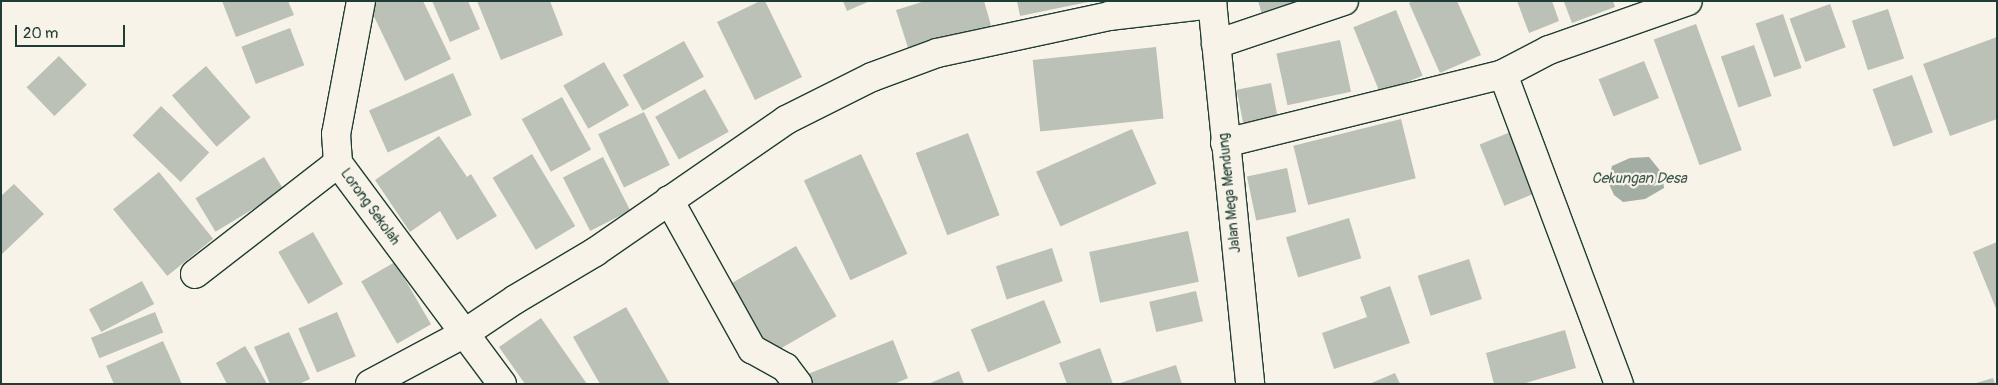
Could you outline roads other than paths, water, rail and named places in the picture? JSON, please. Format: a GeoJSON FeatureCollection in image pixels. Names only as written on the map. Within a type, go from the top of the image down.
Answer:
{"type":"FeatureCollection","features":[{"type":"Feature","properties":{"kind":"street","name":"Lorong Sekolah"},"geometry":{"type":"LineString","coordinates":[[361,1],[336,134],[338,163],[353,186],[502,384]]}},
{"type":"Feature","properties":{"kind":"street"},"geometry":{"type":"LineString","coordinates":[[1216,44],[1344,1]]}},
{"type":"Feature","properties":{"kind":"street"},"geometry":{"type":"LineString","coordinates":[[1225,143],[1503,74],[1549,50],[1688,1]]}},
{"type":"Feature","properties":{"kind":"street"},"geometry":{"type":"LineString","coordinates":[[370,384],[465,333],[516,299],[595,252],[786,120],[872,77],[937,54],[1109,16],[1212,2]]}},
{"type":"Feature","properties":{"kind":"street","name":"Jalan Mega Mendung"},"geometry":{"type":"LineString","coordinates":[[1212,2],[1250,384]]}},
{"type":"Feature","properties":{"kind":"street"},"geometry":{"type":"LineString","coordinates":[[1503,74],[1619,384]]}},
{"type":"Feature","properties":{"kind":"street"},"geometry":{"type":"LineString","coordinates":[[195,274],[338,163]]}},
{"type":"Feature","properties":{"kind":"street"},"geometry":{"type":"LineString","coordinates":[[669,200],[752,349],[785,366],[798,384]]}},
{"type":"Feature","properties":{"kind":"water","name":"Cekungan Desa"},"geometry":{"type":"Polygon","coordinates":[[[1649,157],[1662,173],[1664,188],[1645,199],[1623,202],[1614,195],[1608,182],[1612,166],[1630,158],[1649,157]]]}}]}
